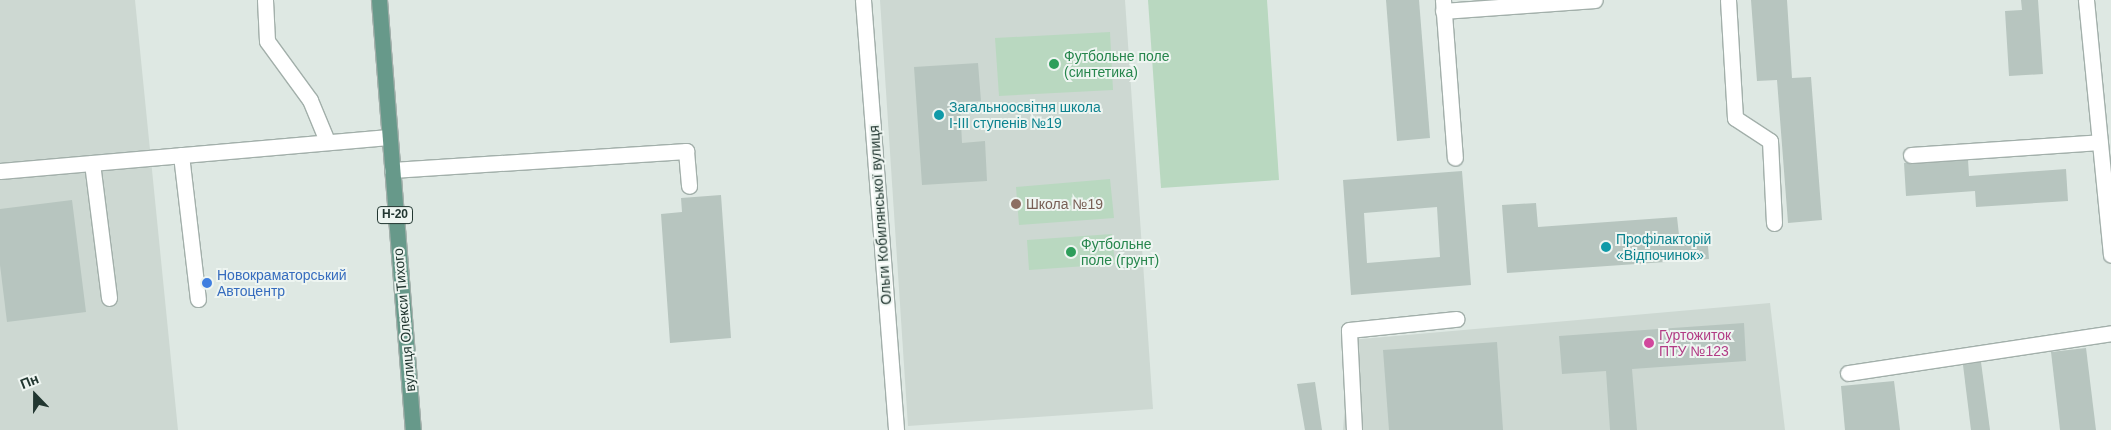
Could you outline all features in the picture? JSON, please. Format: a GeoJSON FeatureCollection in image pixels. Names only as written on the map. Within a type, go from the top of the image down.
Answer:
{"type":"FeatureCollection","features":[{"type":"Feature","properties":{"kind":"main road","name":"вулиця Олекси Тихого"},"geometry":{"type":"LineString","coordinates":[[379,0],[413,430]]}},
{"type":"Feature","properties":{"kind":"street"},"geometry":{"type":"LineString","coordinates":[[265,0],[266,41],[310,100],[327,141]]}},
{"type":"Feature","properties":{"kind":"street","name":"Ольги Кобилянської вулиця"},"geometry":{"type":"LineString","coordinates":[[863,0],[896,430]]}},
{"type":"Feature","properties":{"kind":"street"},"geometry":{"type":"LineString","coordinates":[[1455,158],[1443,5],[1595,0]]}},
{"type":"Feature","properties":{"kind":"street"},"geometry":{"type":"LineString","coordinates":[[1728,0],[1735,118],[1770,141],[1774,223]]}},
{"type":"Feature","properties":{"kind":"street"},"geometry":{"type":"LineString","coordinates":[[2086,0],[2103,99],[2100,142],[2111,255]]}},
{"type":"Feature","properties":{"kind":"street"},"geometry":{"type":"LineString","coordinates":[[0,171],[389,137]]}},
{"type":"Feature","properties":{"kind":"street"},"geometry":{"type":"LineString","coordinates":[[1911,155],[2100,142]]}},
{"type":"Feature","properties":{"kind":"street"},"geometry":{"type":"LineString","coordinates":[[392,170],[686,151],[689,186]]}},
{"type":"Feature","properties":{"kind":"street"},"geometry":{"type":"LineString","coordinates":[[181,154],[198,299]]}},
{"type":"Feature","properties":{"kind":"street"},"geometry":{"type":"LineString","coordinates":[[92,163],[109,298]]}},
{"type":"Feature","properties":{"kind":"street"},"geometry":{"type":"LineString","coordinates":[[1354,430],[1349,330],[1456,319]]}},
{"type":"Feature","properties":{"kind":"street"},"geometry":{"type":"LineString","coordinates":[[1848,373],[2111,333]]}},
{"type":"Feature","properties":{"kind":"shaded area"},"geometry":{"type":"Polygon","coordinates":[[[0,0],[135,0],[178,430],[0,430],[0,0]]]}},
{"type":"Feature","properties":{"kind":"shaded area","name":"Школа №19"},"geometry":{"type":"Polygon","coordinates":[[[880,0],[1125,0],[1153,409],[908,426],[880,0]]]}},
{"type":"Feature","properties":{"kind":"shaded area"},"geometry":{"type":"Polygon","coordinates":[[[1770,303],[1785,430],[1343,430],[1350,340],[1770,303]]]}},
{"type":"Feature","properties":{"kind":"green space"},"geometry":{"type":"Polygon","coordinates":[[[1148,0],[1267,0],[1279,180],[1161,188],[1148,0]]]}},
{"type":"Feature","properties":{"kind":"green space","name":"Футбольне поле (синтетика)"},"geometry":{"type":"Polygon","coordinates":[[[1110,32],[1113,90],[999,96],[995,38],[1110,32]]]}},
{"type":"Feature","properties":{"kind":"green space"},"geometry":{"type":"Polygon","coordinates":[[[1110,179],[1114,218],[1019,225],[1016,187],[1110,179]]]}},
{"type":"Feature","properties":{"kind":"green space","name":"Футбольне поле (грунт)"},"geometry":{"type":"Polygon","coordinates":[[[1112,234],[1115,264],[1029,270],[1027,240],[1112,234]]]}},
{"type":"Feature","properties":{"kind":"building"},"geometry":{"type":"Polygon","coordinates":[[[1386,0],[1419,0],[1430,138],[1397,141],[1386,0]]]}},
{"type":"Feature","properties":{"kind":"building"},"geometry":{"type":"Polygon","coordinates":[[[1751,0],[1787,0],[1792,78],[1811,77],[1822,220],[1788,223],[1777,80],[1757,81],[1751,0]]]}},
{"type":"Feature","properties":{"kind":"building"},"geometry":{"type":"Polygon","coordinates":[[[2021,0],[2038,0],[2043,74],[2009,76],[2005,11],[2022,10],[2021,0]]]}},
{"type":"Feature","properties":{"kind":"building","name":"Загальноосвітня школа І-ІІІ ступенів №19"},"geometry":{"type":"Polygon","coordinates":[[[978,63],[981,101],[960,102],[962,143],[985,141],[987,181],[922,185],[914,67],[978,63]]]}},
{"type":"Feature","properties":{"kind":"building"},"geometry":{"type":"Polygon","coordinates":[[[1968,160],[1969,176],[2066,169],[2068,201],[1976,207],[1975,191],[1906,196],[1904,163],[1968,160]]]}},
{"type":"Feature","properties":{"kind":"building"},"geometry":{"type":"Polygon","coordinates":[[[1462,171],[1471,285],[1351,295],[1343,180],[1462,171]],[[1437,207],[1364,213],[1367,263],[1440,257],[1437,207]]]}},
{"type":"Feature","properties":{"kind":"building"},"geometry":{"type":"Polygon","coordinates":[[[721,195],[731,338],[670,343],[661,214],[682,212],[681,198],[721,195]]]}},
{"type":"Feature","properties":{"kind":"building"},"geometry":{"type":"Polygon","coordinates":[[[72,200],[86,312],[7,322],[0,265],[0,209],[72,200]]]}},
{"type":"Feature","properties":{"kind":"building","name":"Профілакторій «Відпочинок»"},"geometry":{"type":"Polygon","coordinates":[[[1536,203],[1538,227],[1677,217],[1679,235],[1707,233],[1709,259],[1507,273],[1502,205],[1536,203]]]}},
{"type":"Feature","properties":{"kind":"building"},"geometry":{"type":"Polygon","coordinates":[[[1744,323],[1746,361],[1632,369],[1637,430],[1610,430],[1606,371],[1562,374],[1559,336],[1744,323]]]}},
{"type":"Feature","properties":{"kind":"building"},"geometry":{"type":"Polygon","coordinates":[[[1497,342],[1503,430],[1389,430],[1383,350],[1497,342]]]}},
{"type":"Feature","properties":{"kind":"building"},"geometry":{"type":"Polygon","coordinates":[[[2086,348],[2096,430],[2060,430],[2051,352],[2086,348]]]}},
{"type":"Feature","properties":{"kind":"building"},"geometry":{"type":"Polygon","coordinates":[[[1981,362],[1990,430],[1971,430],[1963,365],[1981,362]]]}},
{"type":"Feature","properties":{"kind":"building"},"geometry":{"type":"Polygon","coordinates":[[[1894,381],[1900,430],[1845,430],[1841,386],[1894,381]]]}},
{"type":"Feature","properties":{"kind":"building"},"geometry":{"type":"Polygon","coordinates":[[[1315,382],[1322,430],[1305,430],[1297,384],[1315,382]]]}},
{"type":"Feature","properties":{"kind":"place","name":"Футбольне поле (синтетика)"},"geometry":{"type":"Point","coordinates":[1054,64]}},
{"type":"Feature","properties":{"kind":"place","name":"Загальноосвітня школа І-ІІІ ступенів №19"},"geometry":{"type":"Point","coordinates":[939,115]}},
{"type":"Feature","properties":{"kind":"place","name":"Школа №19"},"geometry":{"type":"Point","coordinates":[1016,204]}},
{"type":"Feature","properties":{"kind":"place","name":"Профілакторій «Відпочинок»"},"geometry":{"type":"Point","coordinates":[1606,247]}},
{"type":"Feature","properties":{"kind":"place","name":"Футбольне поле (грунт)"},"geometry":{"type":"Point","coordinates":[1071,252]}},
{"type":"Feature","properties":{"kind":"place","name":"Новокраматорський Автоцентр"},"geometry":{"type":"Point","coordinates":[207,283]}},
{"type":"Feature","properties":{"kind":"place","name":"Гуртожиток ПТУ №123"},"geometry":{"type":"Point","coordinates":[1649,343]}}]}
